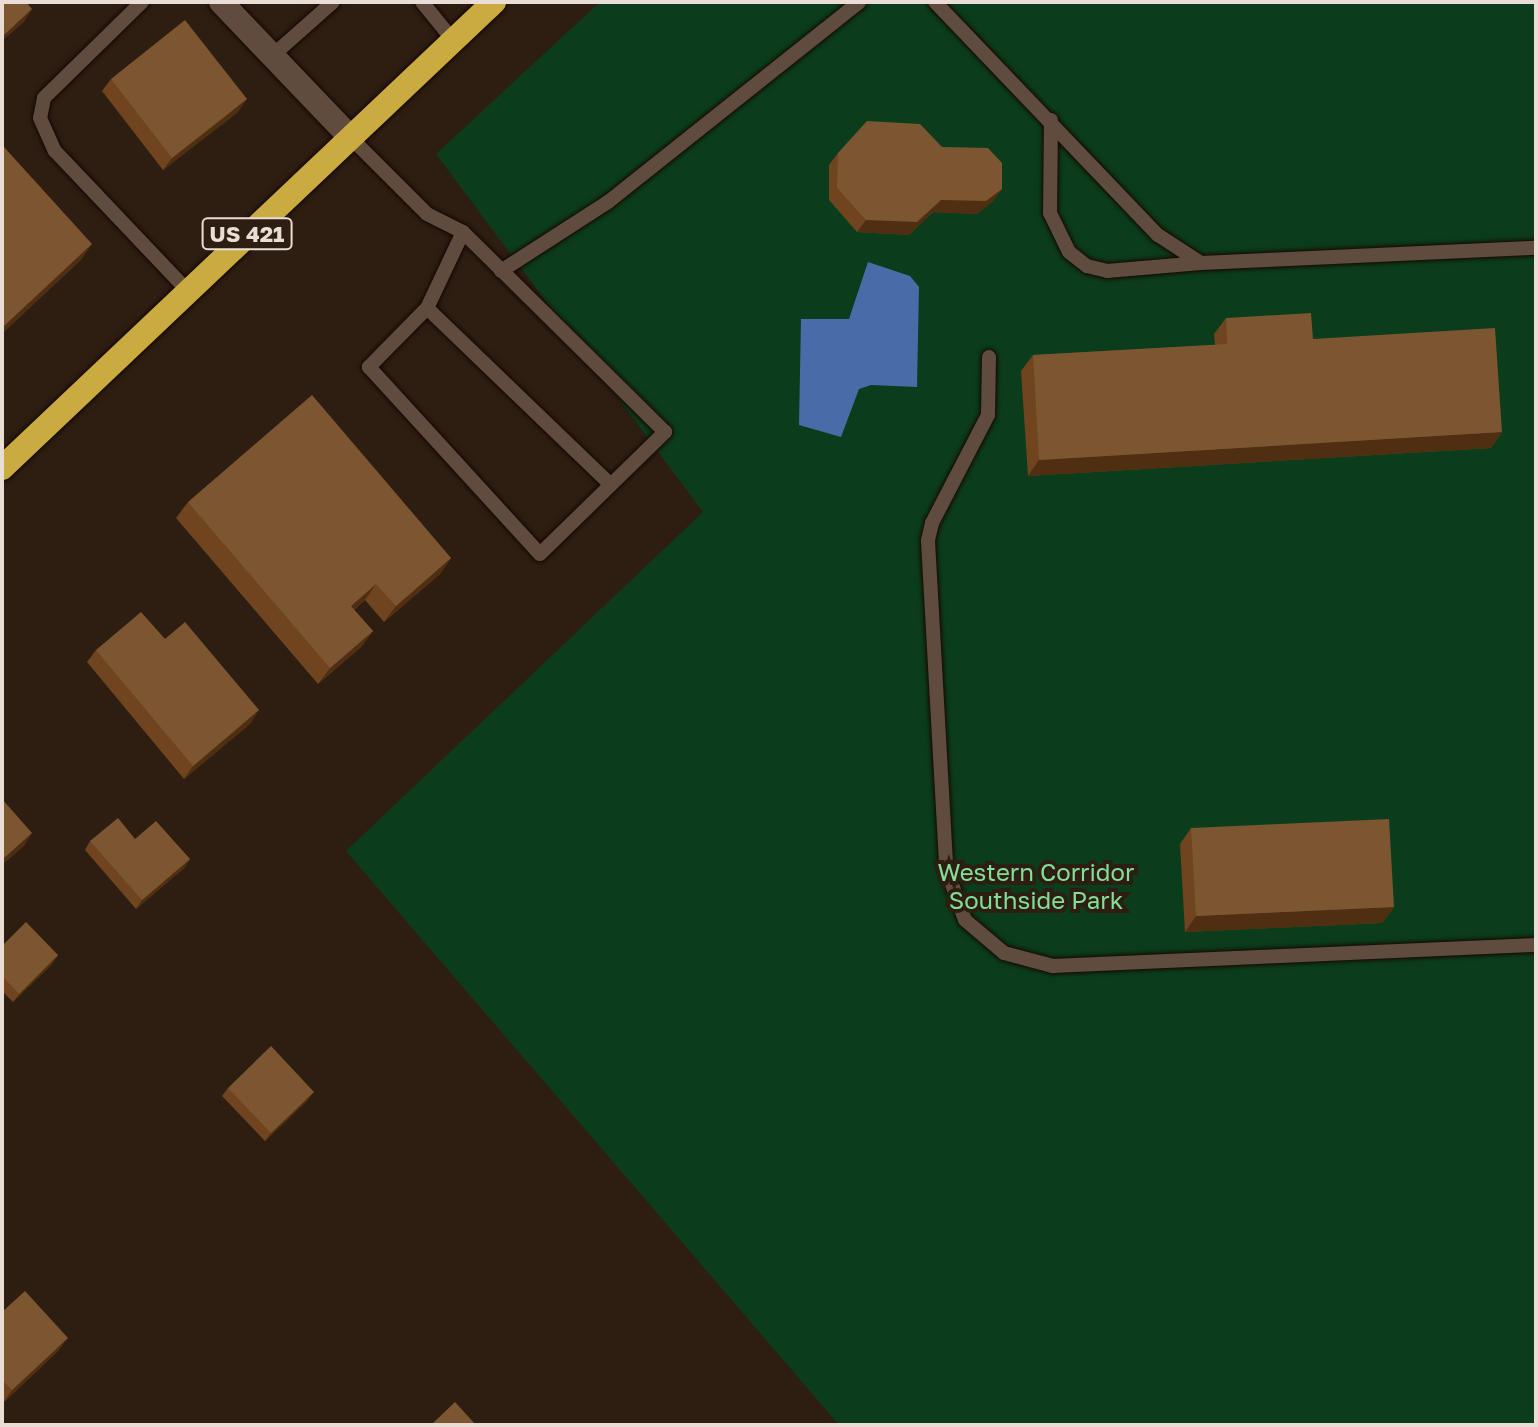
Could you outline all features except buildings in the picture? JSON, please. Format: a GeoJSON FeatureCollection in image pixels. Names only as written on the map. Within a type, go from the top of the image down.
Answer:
{"type":"FeatureCollection","features":[{"type":"Feature","properties":{"kind":"highway","name":"US 421"},"geometry":{"type":"LineString","coordinates":[[2,468],[349,136],[494,2]]}},
{"type":"Feature","properties":{"kind":"street"},"geometry":{"type":"LineString","coordinates":[[221,2],[349,136]]}},
{"type":"Feature","properties":{"kind":"lane"},"geometry":{"type":"LineString","coordinates":[[142,2],[44,98],[40,118],[55,151],[188,291]]}},
{"type":"Feature","properties":{"kind":"lane"},"geometry":{"type":"LineString","coordinates":[[272,56],[333,2]]}},
{"type":"Feature","properties":{"kind":"lane"},"geometry":{"type":"LineString","coordinates":[[422,2],[453,40]]}},
{"type":"Feature","properties":{"kind":"lane"},"geometry":{"type":"LineString","coordinates":[[501,271],[608,202],[859,2]]}},
{"type":"Feature","properties":{"kind":"lane"},"geometry":{"type":"LineString","coordinates":[[935,2],[1158,235],[1201,263]]}},
{"type":"Feature","properties":{"kind":"lane"},"geometry":{"type":"LineString","coordinates":[[1051,120],[1050,213],[1069,252],[1087,266],[1107,271],[1201,263],[1536,248]]}},
{"type":"Feature","properties":{"kind":"lane"},"geometry":{"type":"LineString","coordinates":[[349,136],[427,214],[463,232],[665,432],[540,554],[369,367],[427,308],[463,232]]}},
{"type":"Feature","properties":{"kind":"lane"},"geometry":{"type":"LineString","coordinates":[[427,308],[611,485]]}},
{"type":"Feature","properties":{"kind":"lane"},"geometry":{"type":"LineString","coordinates":[[989,357],[988,415],[932,523],[928,541],[946,868],[965,920],[1004,953],[1053,966],[1536,945]]}},
{"type":"Feature","properties":{"kind":"green space","name":"Western Corridor Southside Park"},"geometry":{"type":"Polygon","coordinates":[[[600,2],[1536,2],[1536,1425],[839,1425],[346,851],[703,512],[436,154],[600,2]]]}},
{"type":"Feature","properties":{"kind":"water"},"geometry":{"type":"Polygon","coordinates":[[[868,262],[910,276],[919,287],[917,387],[871,385],[859,389],[841,437],[799,425],[801,319],[849,319],[868,262]]]}}]}
